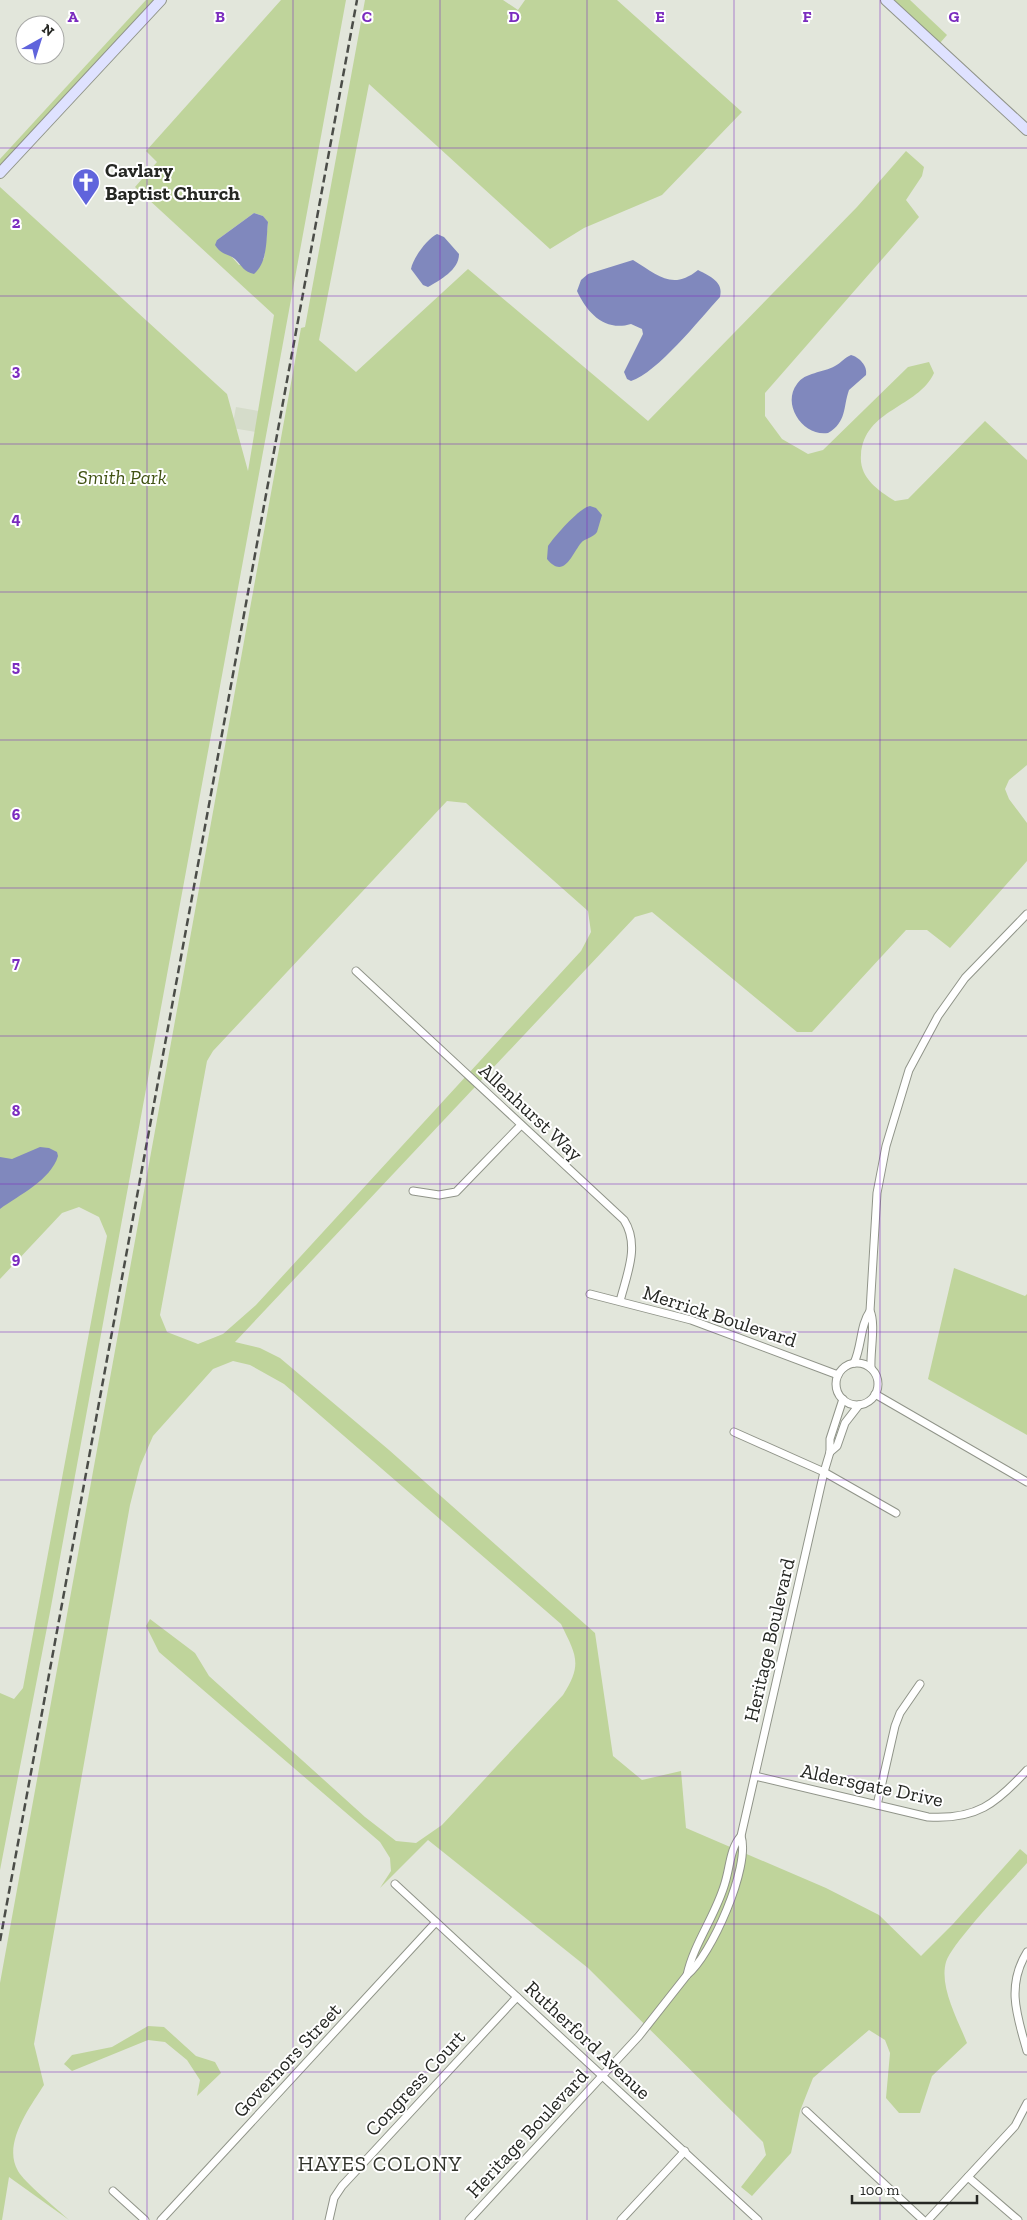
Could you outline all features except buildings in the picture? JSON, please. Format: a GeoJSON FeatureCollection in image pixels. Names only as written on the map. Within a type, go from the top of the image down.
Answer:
{"type":"FeatureCollection","features":[{"type":"Feature","properties":{"kind":"street"},"geometry":{"type":"LineString","coordinates":[[0,173],[161,0]]}},
{"type":"Feature","properties":{"kind":"street"},"geometry":{"type":"LineString","coordinates":[[886,0],[1027,130]]}},
{"type":"Feature","properties":{"kind":"street"},"geometry":{"type":"LineString","coordinates":[[854,1363],[862,1340],[865,1318],[870,1311],[877,1193],[886,1146],[909,1070],[938,1016],[965,978],[1027,914]]}},
{"type":"Feature","properties":{"kind":"street","name":"Allenhurst Way"},"geometry":{"type":"LineString","coordinates":[[356,970],[624,1220],[630,1230],[632,1251],[620,1301]]}},
{"type":"Feature","properties":{"kind":"street"},"geometry":{"type":"LineString","coordinates":[[413,1191],[439,1195],[456,1192],[521,1125]]}},
{"type":"Feature","properties":{"kind":"street","name":"Merrick Boulevard"},"geometry":{"type":"LineString","coordinates":[[590,1294],[691,1320],[838,1375]]}},
{"type":"Feature","properties":{"kind":"street"},"geometry":{"type":"LineString","coordinates":[[870,1311],[874,1318],[870,1343],[871,1368],[878,1380],[876,1394],[868,1401],[858,1404],[842,1399],[836,1385],[838,1375],[843,1368],[854,1363],[863,1364],[871,1368]]}},
{"type":"Feature","properties":{"kind":"street"},"geometry":{"type":"LineString","coordinates":[[876,1394],[1027,1482]]}},
{"type":"Feature","properties":{"kind":"street","name":"Heritage Boulevard"},"geometry":{"type":"LineString","coordinates":[[469,2220],[639,2036],[686,1975],[695,1968],[711,1943],[734,1890],[744,1845],[741,1836],[830,1452],[830,1439],[839,1416],[842,1399]]}},
{"type":"Feature","properties":{"kind":"street","name":"Heritage Boulevard"},"geometry":{"type":"LineString","coordinates":[[830,1452],[837,1446],[844,1423],[858,1404]]}},
{"type":"Feature","properties":{"kind":"street"},"geometry":{"type":"LineString","coordinates":[[734,1432],[824,1472],[896,1513]]}},
{"type":"Feature","properties":{"kind":"street"},"geometry":{"type":"LineString","coordinates":[[878,1805],[895,1726],[900,1713],[920,1684]]}},
{"type":"Feature","properties":{"kind":"street","name":"Aldersgate Drive"},"geometry":{"type":"LineString","coordinates":[[755,1776],[928,1816],[963,1816],[990,1806],[1027,1770]]}},
{"type":"Feature","properties":{"kind":"street","name":"Heritage Boulevard"},"geometry":{"type":"LineString","coordinates":[[686,1975],[690,1960],[718,1902],[734,1843],[741,1836]]}},
{"type":"Feature","properties":{"kind":"street","name":"Rutherford Avenue"},"geometry":{"type":"LineString","coordinates":[[395,1884],[758,2220]]}},
{"type":"Feature","properties":{"kind":"street","name":"Governors Street"},"geometry":{"type":"LineString","coordinates":[[161,2220],[436,1922]]}},
{"type":"Feature","properties":{"kind":"street"},"geometry":{"type":"LineString","coordinates":[[1027,1952],[1018,1969],[1013,1993],[1015,2010],[1027,2051]]}},
{"type":"Feature","properties":{"kind":"street","name":"Congress Court"},"geometry":{"type":"LineString","coordinates":[[329,2220],[334,2198],[342,2186],[517,1997]]}},
{"type":"Feature","properties":{"kind":"street"},"geometry":{"type":"LineString","coordinates":[[928,2220],[1015,2126],[1027,2103]]}},
{"type":"Feature","properties":{"kind":"street"},"geometry":{"type":"LineString","coordinates":[[806,2111],[923,2220]]}},
{"type":"Feature","properties":{"kind":"street"},"geometry":{"type":"LineString","coordinates":[[621,2220],[685,2151]]}},
{"type":"Feature","properties":{"kind":"street"},"geometry":{"type":"LineString","coordinates":[[968,2176],[1018,2220]]}},
{"type":"Feature","properties":{"kind":"street"},"geometry":{"type":"LineString","coordinates":[[113,2191],[145,2220]]}},
{"type":"Feature","properties":{"kind":"shaded area"},"geometry":{"type":"Polygon","coordinates":[[[236,407],[259,411],[256,432],[232,428],[236,407]]]}},
{"type":"Feature","properties":{"kind":"green space"},"geometry":{"type":"Polygon","coordinates":[[[146,0],[154,0],[0,166],[0,159],[146,0]]]}},
{"type":"Feature","properties":{"kind":"green space","name":"Smith Park"},"geometry":{"type":"Polygon","coordinates":[[[281,0],[346,0],[50,1612],[0,1870],[0,1693],[14,1699],[23,1688],[107,1236],[99,1217],[79,1207],[62,1213],[0,1279],[0,187],[227,394],[248,471],[274,315],[135,187],[157,162],[146,151],[281,0]],[[254,213],[217,240],[239,265],[264,259],[268,223],[263,216],[254,213]]]}},
{"type":"Feature","properties":{"kind":"green space"},"geometry":{"type":"Polygon","coordinates":[[[365,0],[503,0],[518,10],[525,0],[617,0],[742,112],[662,195],[584,228],[550,249],[369,84],[319,340],[356,372],[468,269],[648,421],[857,207],[906,151],[924,167],[922,176],[906,200],[919,217],[765,393],[765,416],[782,439],[808,454],[823,450],[908,367],[929,362],[934,373],[926,385],[881,418],[871,428],[864,440],[861,463],[866,476],[876,487],[895,501],[908,499],[985,421],[1027,460],[1027,765],[1009,780],[1005,789],[1009,799],[1027,823],[1027,861],[950,948],[927,930],[906,930],[812,1032],[797,1032],[652,912],[635,917],[235,1342],[260,1348],[280,1358],[389,1450],[595,1633],[613,1756],[642,1780],[681,1771],[686,1828],[826,1888],[879,1915],[921,1956],[953,1924],[1020,1849],[1027,1855],[1027,1863],[959,1941],[946,1962],[945,1982],[947,1993],[967,2043],[932,2076],[920,2113],[899,2113],[886,2098],[890,2053],[885,2040],[869,2030],[813,2078],[800,2111],[791,2153],[752,2196],[741,2187],[766,2155],[763,2142],[588,1968],[428,1840],[380,1888],[391,1871],[390,1858],[380,1842],[159,1652],[146,1626],[150,1619],[195,1653],[209,1676],[365,1817],[396,1841],[416,1843],[442,1825],[563,1695],[573,1675],[575,1660],[561,1624],[284,1384],[250,1365],[233,1361],[213,1369],[153,1436],[140,1466],[130,1505],[34,2044],[44,2085],[25,2115],[13,2149],[14,2160],[21,2176],[69,2220],[9,2177],[2,2220],[0,2220],[0,1983],[301,328],[305,327],[365,0]],[[447,801],[213,1051],[207,1061],[160,1315],[167,1332],[198,1344],[223,1334],[256,1305],[581,951],[591,932],[588,911],[466,803],[447,801]]]}},
{"type":"Feature","properties":{"kind":"green space"},"geometry":{"type":"Polygon","coordinates":[[[894,0],[910,0],[947,35],[940,43],[894,0]]]}},
{"type":"Feature","properties":{"kind":"green space"},"geometry":{"type":"Polygon","coordinates":[[[954,1268],[1025,1296],[1027,1294],[1027,1435],[928,1379],[954,1268]]]}},
{"type":"Feature","properties":{"kind":"green space"},"geometry":{"type":"Polygon","coordinates":[[[148,2026],[164,2027],[196,2056],[215,2062],[221,2073],[197,2096],[200,2080],[187,2060],[165,2042],[148,2040],[72,2071],[64,2064],[72,2055],[112,2047],[148,2026]]]}},
{"type":"Feature","properties":{"kind":"water"},"geometry":{"type":"Polygon","coordinates":[[[254,213],[263,216],[268,222],[264,257],[259,269],[254,274],[245,270],[235,259],[220,251],[215,245],[217,240],[254,213]]]}},
{"type":"Feature","properties":{"kind":"water"},"geometry":{"type":"Polygon","coordinates":[[[437,234],[444,237],[459,254],[458,260],[448,274],[428,287],[423,285],[411,269],[421,249],[437,234]]]}},
{"type":"Feature","properties":{"kind":"water"},"geometry":{"type":"Polygon","coordinates":[[[633,260],[658,275],[673,280],[689,276],[698,270],[715,280],[721,292],[720,297],[665,357],[653,368],[631,381],[627,379],[624,372],[643,334],[642,329],[631,324],[613,325],[598,319],[586,307],[577,291],[581,280],[588,274],[633,260]]]}},
{"type":"Feature","properties":{"kind":"water"},"geometry":{"type":"Polygon","coordinates":[[[851,355],[862,362],[866,368],[866,375],[849,390],[843,414],[834,429],[828,433],[819,433],[811,430],[803,425],[793,410],[793,392],[797,384],[805,377],[837,365],[851,355]]]}},
{"type":"Feature","properties":{"kind":"water"},"geometry":{"type":"Polygon","coordinates":[[[590,506],[596,508],[602,515],[597,532],[581,543],[563,566],[553,565],[547,559],[548,546],[561,529],[585,508],[590,506]]]}},
{"type":"Feature","properties":{"kind":"water"},"geometry":{"type":"Polygon","coordinates":[[[40,1147],[49,1148],[57,1152],[58,1156],[54,1165],[42,1180],[0,1209],[0,1157],[12,1159],[40,1147]]]}},
{"type":"Feature","properties":{"kind":"railway"},"geometry":{"type":"LineString","coordinates":[[0,1941],[357,0]]}},
{"type":"Feature","properties":{"kind":"place","name":"Cavlary Baptist Church"},"geometry":{"type":"Point","coordinates":[86,206]}},
{"type":"Feature","properties":{"kind":"district","name":"HAYES COLONY"},"geometry":{"type":"Point","coordinates":[380,2164]}}]}
